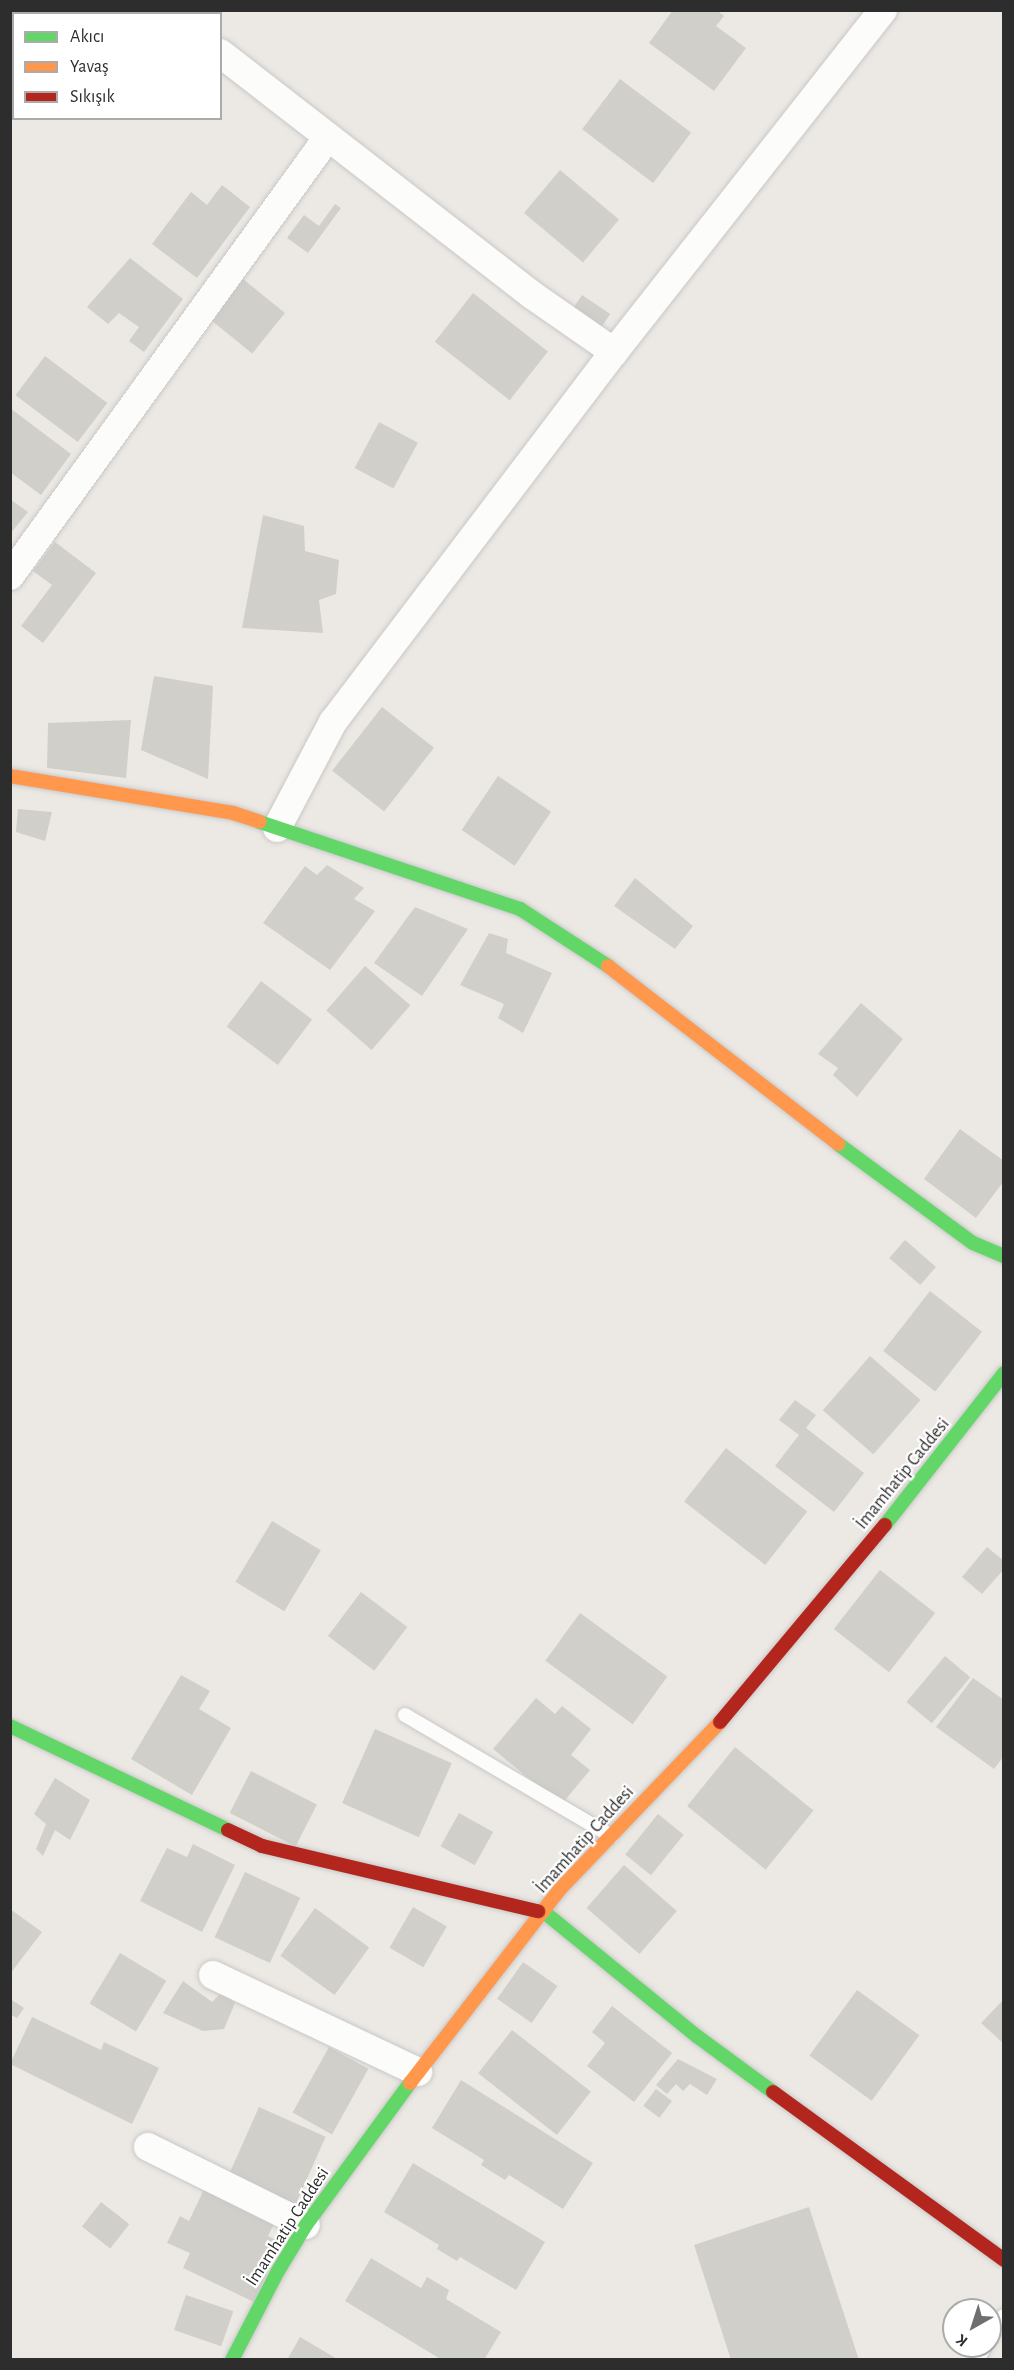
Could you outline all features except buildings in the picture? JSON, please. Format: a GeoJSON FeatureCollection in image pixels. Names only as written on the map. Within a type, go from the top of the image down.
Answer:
{"type":"FeatureCollection","features":[{"type":"Feature","properties":{"kind":"street"},"geometry":{"type":"LineString","coordinates":[[277,828],[333,722],[614,352],[883,10]]}},
{"type":"Feature","properties":{"kind":"street"},"geometry":{"type":"LineString","coordinates":[[222,55],[532,295],[614,352]]}},
{"type":"Feature","properties":{"kind":"street"},"geometry":{"type":"LineString","coordinates":[[10,576],[328,137]]}},
{"type":"Feature","properties":{"kind":"street"},"geometry":{"type":"LineString","coordinates":[[10,776],[232,813],[520,909],[625,977],[808,1122],[973,1243],[1004,1256]]}},
{"type":"Feature","properties":{"kind":"street","name":"İmamhatip Caddesi"},"geometry":{"type":"LineString","coordinates":[[232,2360],[278,2271],[306,2225],[450,2028],[544,1912],[559,1890],[742,1699],[909,1496],[1004,1373]]}},
{"type":"Feature","properties":{"kind":"street"},"geometry":{"type":"LineString","coordinates":[[10,1726],[262,1846],[544,1912],[698,2037],[1004,2260]]}},
{"type":"Feature","properties":{"kind":"street"},"geometry":{"type":"LineString","coordinates":[[213,1975],[418,2072]]}},
{"type":"Feature","properties":{"kind":"street"},"geometry":{"type":"LineString","coordinates":[[148,2147],[306,2225]]}},
{"type":"Feature","properties":{"kind":"lane"},"geometry":{"type":"LineString","coordinates":[[405,1715],[610,1836]]}},
{"type":"Feature","properties":{"kind":"traffic: fast"},"geometry":{"type":"LineString","coordinates":[[260,822],[520,909],[608,966]]}},
{"type":"Feature","properties":{"kind":"traffic: fast"},"geometry":{"type":"LineString","coordinates":[[838,1144],[973,1243],[1004,1256]]}},
{"type":"Feature","properties":{"kind":"traffic: fast"},"geometry":{"type":"LineString","coordinates":[[885,1525],[1004,1373]]}},
{"type":"Feature","properties":{"kind":"traffic: fast"},"geometry":{"type":"LineString","coordinates":[[10,1726],[228,1830]]}},
{"type":"Feature","properties":{"kind":"traffic: fast"},"geometry":{"type":"LineString","coordinates":[[538,1911],[544,1912],[698,2037],[773,2092]]}},
{"type":"Feature","properties":{"kind":"traffic: fast"},"geometry":{"type":"LineString","coordinates":[[232,2360],[278,2271],[306,2225],[410,2083]]}},
{"type":"Feature","properties":{"kind":"traffic: slow"},"geometry":{"type":"LineString","coordinates":[[10,776],[233,813],[260,822]]}},
{"type":"Feature","properties":{"kind":"traffic: slow"},"geometry":{"type":"LineString","coordinates":[[608,966],[838,1144]]}},
{"type":"Feature","properties":{"kind":"traffic: slow"},"geometry":{"type":"LineString","coordinates":[[410,2083],[559,1890],[720,1722]]}},
{"type":"Feature","properties":{"kind":"traffic: jam"},"geometry":{"type":"LineString","coordinates":[[720,1722],[885,1525]]}},
{"type":"Feature","properties":{"kind":"traffic: jam"},"geometry":{"type":"LineString","coordinates":[[228,1830],[262,1846],[538,1911]]}},
{"type":"Feature","properties":{"kind":"traffic: jam"},"geometry":{"type":"LineString","coordinates":[[773,2092],[1004,2260]]}}]}
